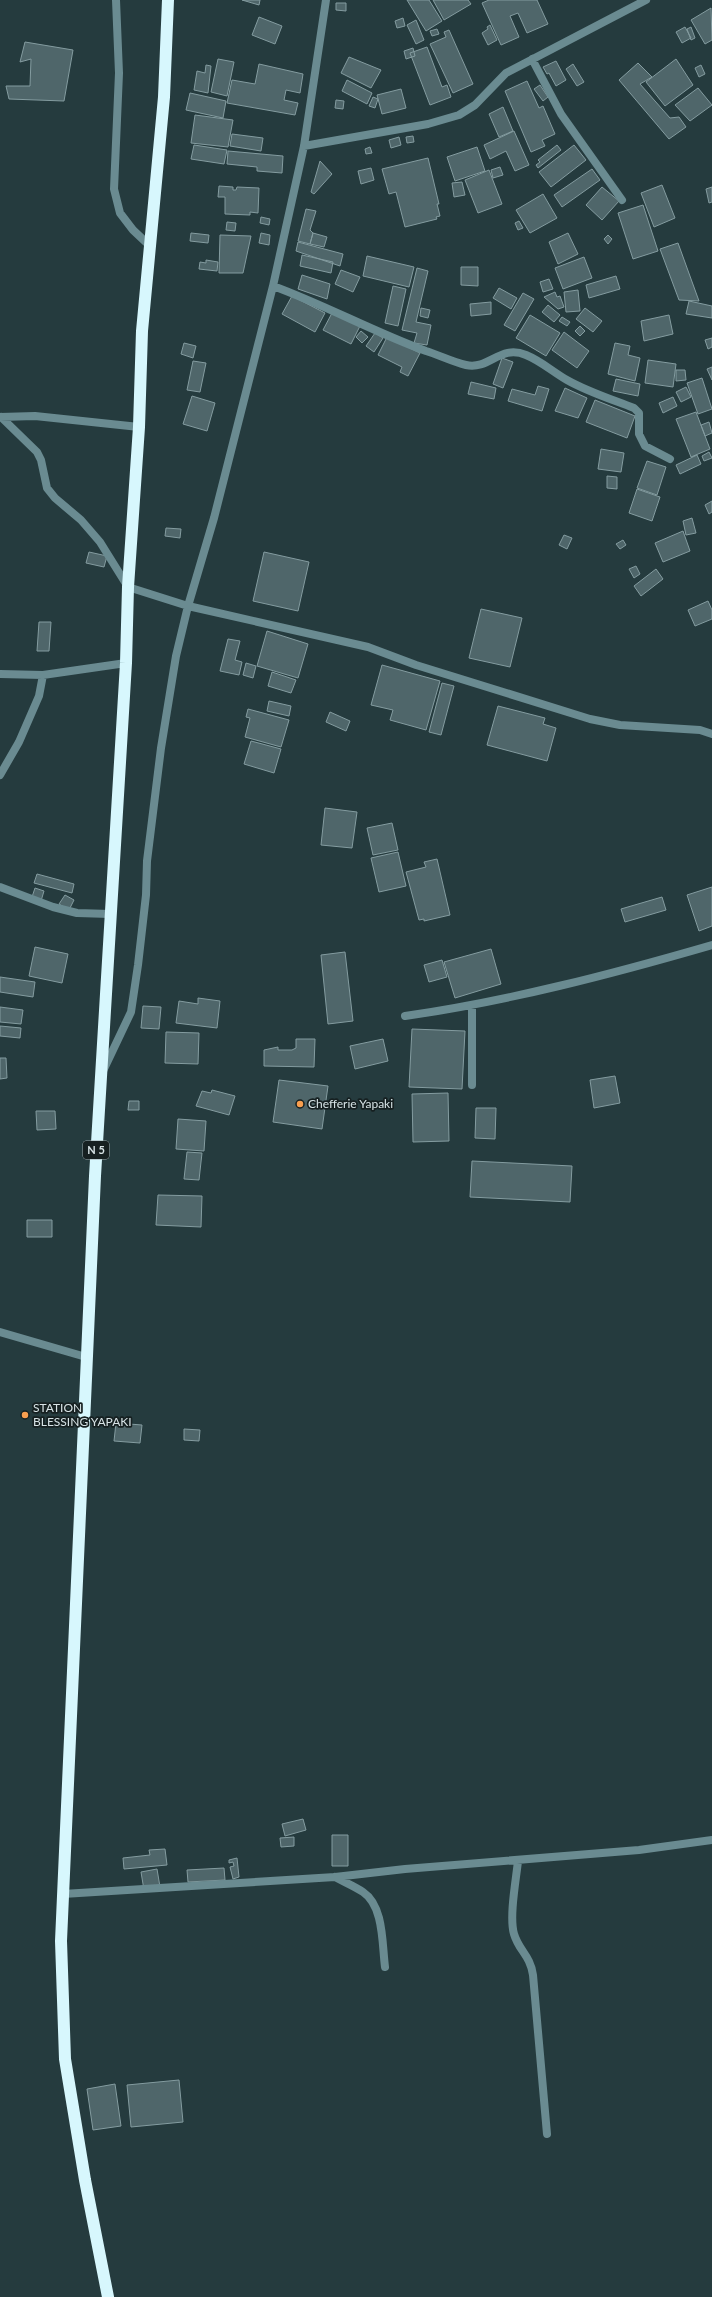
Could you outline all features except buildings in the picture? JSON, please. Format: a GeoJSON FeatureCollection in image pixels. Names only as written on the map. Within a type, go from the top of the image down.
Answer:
{"type":"FeatureCollection","features":[{"type":"Feature","properties":{"kind":"highway","name":"N 5"},"geometry":{"type":"LineString","coordinates":[[108,2297],[85,2180],[65,2060],[61,1941],[86,1357],[110,914],[126,663],[128,587],[139,427],[142,331],[164,97],[168,0]]}},
{"type":"Feature","properties":{"kind":"street"},"geometry":{"type":"LineString","coordinates":[[116,0],[119,73],[114,189],[120,213],[133,230],[150,246]]}},
{"type":"Feature","properties":{"kind":"street"},"geometry":{"type":"LineString","coordinates":[[101,1075],[121,1036],[131,1012],[140,950],[146,895],[147,861],[161,748],[176,656],[188,606],[214,518],[273,286],[304,146],[326,0]]}},
{"type":"Feature","properties":{"kind":"street"},"geometry":{"type":"LineString","coordinates":[[304,146],[428,124],[459,116],[475,105],[506,73],[646,0]]}},
{"type":"Feature","properties":{"kind":"street"},"geometry":{"type":"LineString","coordinates":[[532,59],[561,114],[622,200]]}},
{"type":"Feature","properties":{"kind":"street"},"geometry":{"type":"LineString","coordinates":[[273,286],[310,300],[410,345],[464,364],[474,366],[483,365],[500,354],[511,351],[525,354],[566,380],[634,408],[639,413],[639,434],[645,446],[670,459]]}},
{"type":"Feature","properties":{"kind":"street"},"geometry":{"type":"LineString","coordinates":[[0,417],[35,416],[139,427]]}},
{"type":"Feature","properties":{"kind":"street"},"geometry":{"type":"LineString","coordinates":[[0,417],[37,452],[41,460],[47,488],[55,498],[81,520],[100,542],[128,587],[188,606],[368,647],[423,668],[590,719],[620,725],[700,730],[712,734]]}},
{"type":"Feature","properties":{"kind":"street"},"geometry":{"type":"LineString","coordinates":[[0,674],[43,675],[126,663]]}},
{"type":"Feature","properties":{"kind":"street"},"geometry":{"type":"LineString","coordinates":[[0,775],[19,742],[39,696],[43,675]]}},
{"type":"Feature","properties":{"kind":"street"},"geometry":{"type":"LineString","coordinates":[[0,887],[53,907],[77,913],[110,914]]}},
{"type":"Feature","properties":{"kind":"street"},"geometry":{"type":"LineString","coordinates":[[405,1016],[472,1006],[541,988],[620,971],[712,945]]}},
{"type":"Feature","properties":{"kind":"street"},"geometry":{"type":"LineString","coordinates":[[472,1006],[472,1085]]}},
{"type":"Feature","properties":{"kind":"street"},"geometry":{"type":"LineString","coordinates":[[0,1332],[86,1357]]}},
{"type":"Feature","properties":{"kind":"street"},"geometry":{"type":"LineString","coordinates":[[63,1894],[335,1877],[405,1869],[639,1850],[712,1840]]}},
{"type":"Feature","properties":{"kind":"street"},"geometry":{"type":"LineString","coordinates":[[518,1861],[513,1916],[514,1933],[518,1944],[531,1962],[532,1968],[546,2134]]}},
{"type":"Feature","properties":{"kind":"street"},"geometry":{"type":"LineString","coordinates":[[335,1877],[364,1892],[374,1905],[377,1911],[385,1967]]}},
{"type":"Feature","properties":{"kind":"place","name":"Chefferie Yapaki"},"geometry":{"type":"Point","coordinates":[300,1104]}},
{"type":"Feature","properties":{"kind":"place","name":"STATION BLESSING YAPAKI"},"geometry":{"type":"Point","coordinates":[25,1415]}}]}
